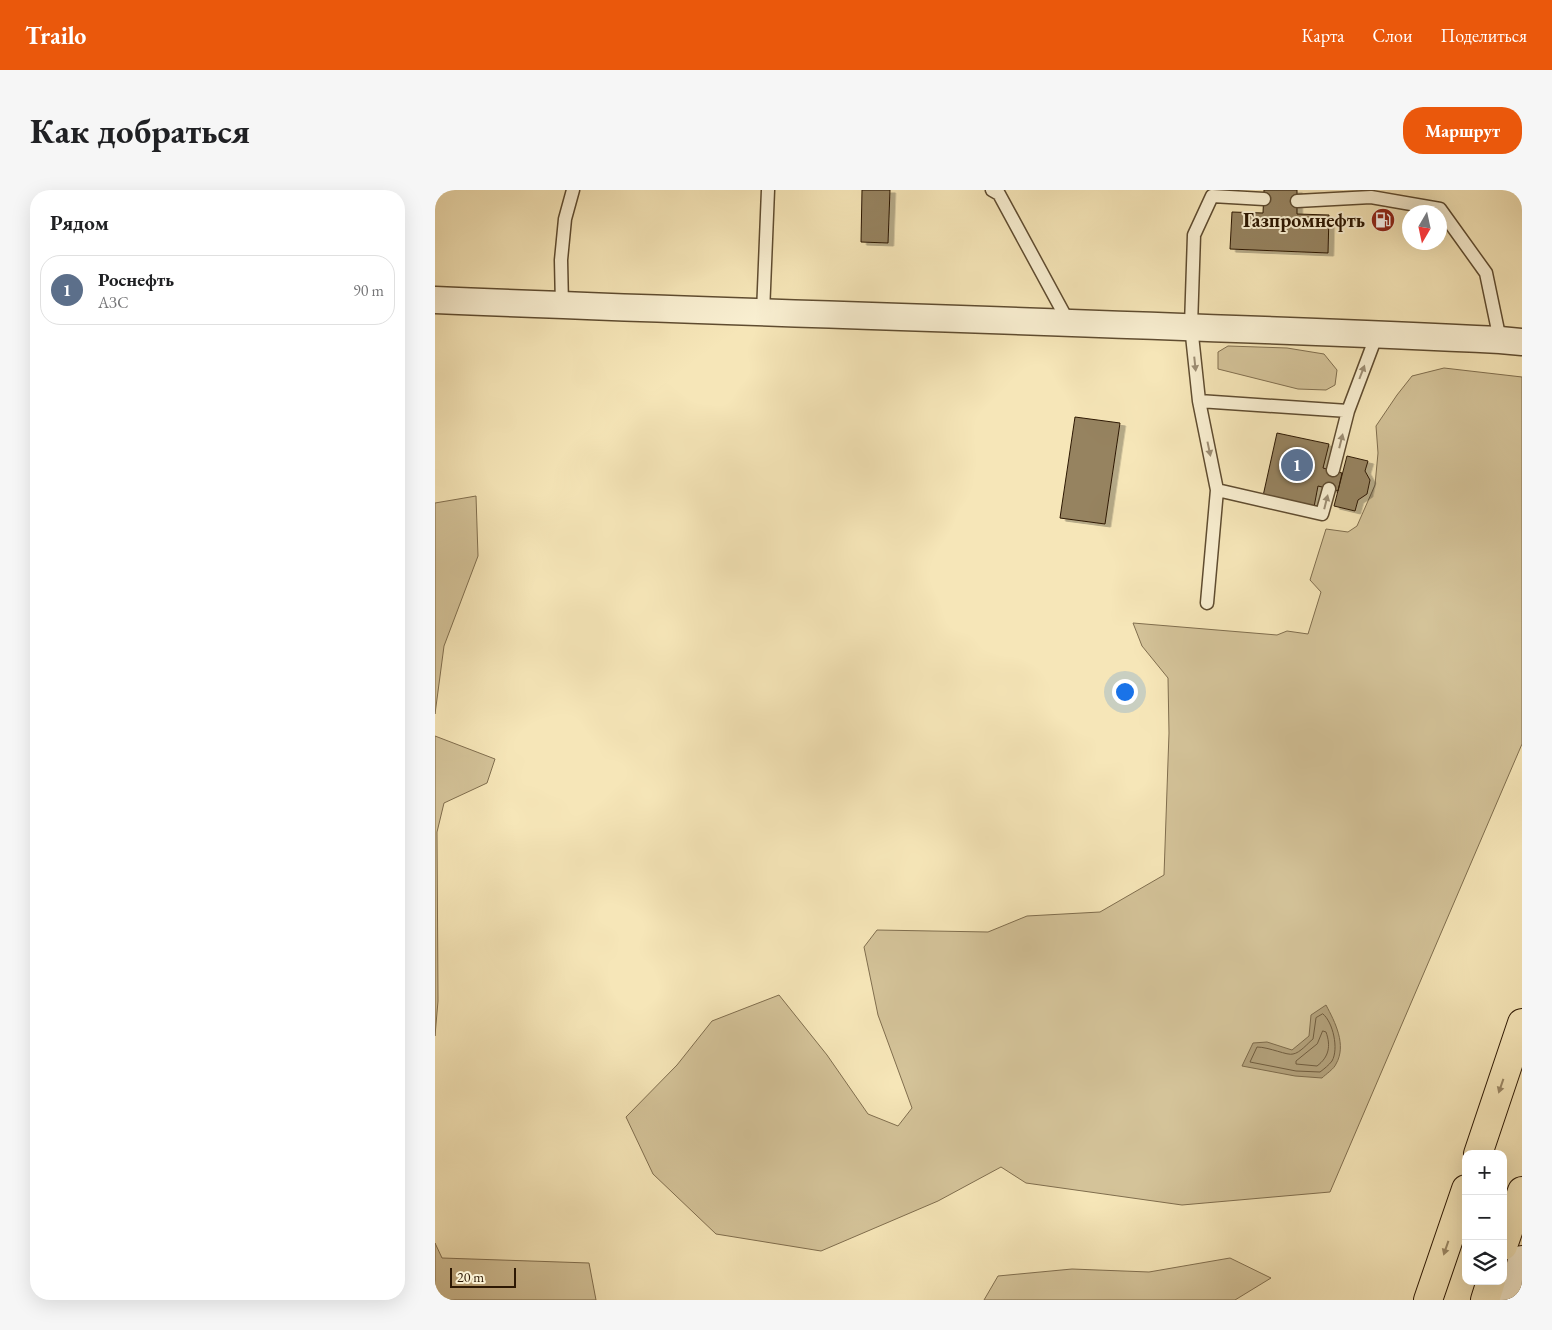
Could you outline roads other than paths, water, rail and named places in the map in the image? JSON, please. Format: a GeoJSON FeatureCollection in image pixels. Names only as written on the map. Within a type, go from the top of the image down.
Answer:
{"type":"FeatureCollection","features":[{"type":"Feature","properties":{"kind":"highway"},"geometry":{"type":"LineString","coordinates":[[1479,1150],[1522,1023]]}},
{"type":"Feature","properties":{"kind":"highway"},"geometry":{"type":"LineString","coordinates":[[1505,1240],[1522,1191]]}},
{"type":"Feature","properties":{"kind":"highway"},"geometry":{"type":"LineString","coordinates":[[1428,1300],[1464,1195]]}},
{"type":"Feature","properties":{"kind":"highway"},"geometry":{"type":"LineString","coordinates":[[1485,1300],[1490,1285]]}},
{"type":"Feature","properties":{"kind":"main road"},"geometry":{"type":"LineString","coordinates":[[1513,1300],[1522,1260]]}},
{"type":"Feature","properties":{"kind":"street"},"geometry":{"type":"LineString","coordinates":[[435,300],[763,313],[1191,326],[1511,341]]}},
{"type":"Feature","properties":{"kind":"lane"},"geometry":{"type":"LineString","coordinates":[[562,306],[561,260],[565,219],[573,190]]}},
{"type":"Feature","properties":{"kind":"lane"},"geometry":{"type":"LineString","coordinates":[[763,313],[768,190]]}},
{"type":"Feature","properties":{"kind":"lane"},"geometry":{"type":"LineString","coordinates":[[992,190],[999,194],[1069,322]]}},
{"type":"Feature","properties":{"kind":"lane"},"geometry":{"type":"LineString","coordinates":[[1207,603],[1217,490],[1199,401],[1191,326],[1194,235],[1212,196],[1264,199]]}},
{"type":"Feature","properties":{"kind":"lane"},"geometry":{"type":"LineString","coordinates":[[1297,201],[1371,197],[1440,209],[1486,273],[1511,341]]}},
{"type":"Feature","properties":{"kind":"lane"},"geometry":{"type":"LineString","coordinates":[[1333,470],[1348,411],[1377,334]]}},
{"type":"Feature","properties":{"kind":"lane"},"geometry":{"type":"LineString","coordinates":[[1199,401],[1348,411]]}},
{"type":"Feature","properties":{"kind":"lane"},"geometry":{"type":"LineString","coordinates":[[1217,490],[1323,514],[1329,489]]}},
{"type":"Feature","properties":{"kind":"water"},"geometry":{"type":"Polygon","coordinates":[[[1326,1005],[1339,1034],[1340,1049],[1335,1066],[1322,1078],[1295,1076],[1242,1066],[1253,1043],[1267,1042],[1292,1050],[1309,1036],[1311,1015],[1326,1005]]]}},
{"type":"Feature","properties":{"kind":"place","name":"Газпромнефть"},"geometry":{"type":"Point","coordinates":[1383,220]}},
{"type":"Feature","properties":{"kind":"place","name":"Роснефть"},"geometry":{"type":"Point","coordinates":[1297,465]}}]}
